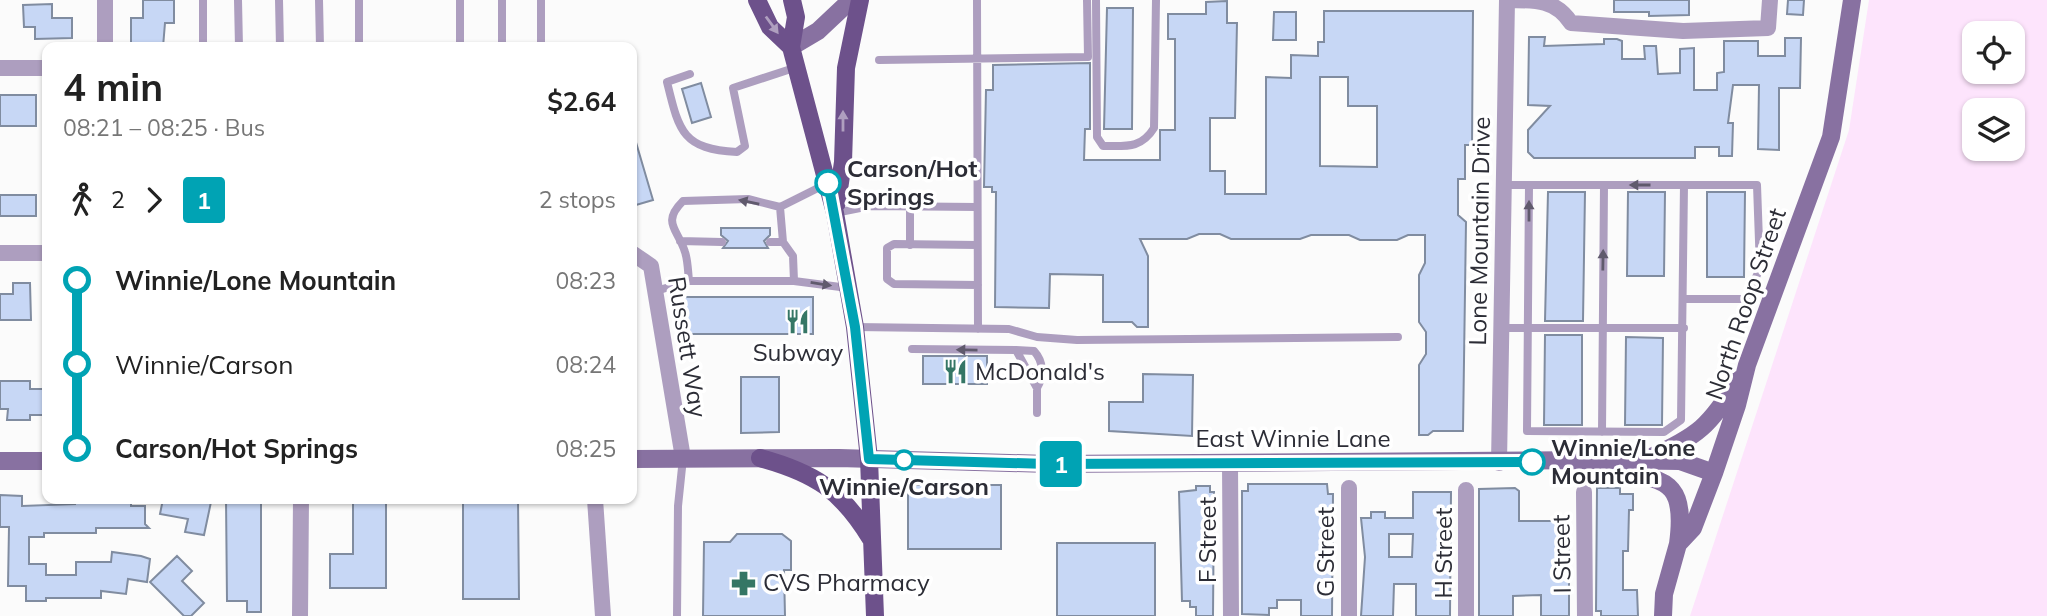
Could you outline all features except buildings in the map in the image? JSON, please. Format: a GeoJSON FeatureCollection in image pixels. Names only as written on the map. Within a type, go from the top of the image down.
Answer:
{"type":"FeatureCollection","features":[{"type":"Feature","properties":{"kind":"main road"},"geometry":{"type":"LineString","coordinates":[[757,0],[770,27],[791,47]]}},
{"type":"Feature","properties":{"kind":"main road"},"geometry":{"type":"LineString","coordinates":[[792,0],[796,17],[791,47],[835,213],[855,327],[869,459],[875,616]]}},
{"type":"Feature","properties":{"kind":"main road"},"geometry":{"type":"LineString","coordinates":[[835,213],[843,162],[846,68],[860,0]]}},
{"type":"Feature","properties":{"kind":"main road"},"geometry":{"type":"LineString","coordinates":[[760,458],[802,471],[831,488],[855,515],[873,542]]}},
{"type":"Feature","properties":{"kind":"street"},"geometry":{"type":"LineString","coordinates":[[105,0],[105,42]]}},
{"type":"Feature","properties":{"kind":"street"},"geometry":{"type":"LineString","coordinates":[[791,47],[818,31],[851,0]]}},
{"type":"Feature","properties":{"kind":"street"},"geometry":{"type":"LineString","coordinates":[[1507,0],[1552,0],[1564,9],[1571,23],[1683,31],[1768,28],[1770,0]]}},
{"type":"Feature","properties":{"kind":"street","name":"Lone Mountain Drive"},"geometry":{"type":"LineString","coordinates":[[1499,463],[1507,0]]}},
{"type":"Feature","properties":{"kind":"street","name":"North Roop Street"},"geometry":{"type":"LineString","coordinates":[[1663,616],[1664,594],[1678,544],[1693,528],[1714,473],[1747,365],[1831,137],[1852,0]]}},
{"type":"Feature","properties":{"kind":"street"},"geometry":{"type":"LineString","coordinates":[[0,68],[42,68]]}},
{"type":"Feature","properties":{"kind":"street"},"geometry":{"type":"LineString","coordinates":[[0,253],[42,253]]}},
{"type":"Feature","properties":{"kind":"street","name":"Russett Way"},"geometry":{"type":"LineString","coordinates":[[637,256],[651,265],[683,458]]}},
{"type":"Feature","properties":{"kind":"street"},"geometry":{"type":"LineString","coordinates":[[1643,461],[1672,448],[1714,418],[1747,365]]}},
{"type":"Feature","properties":{"kind":"street","name":"East Winnie Lane"},"geometry":{"type":"LineString","coordinates":[[637,459],[869,459],[1048,464],[1499,463],[1607,460],[1680,461],[1714,473]]}},
{"type":"Feature","properties":{"kind":"street"},"geometry":{"type":"LineString","coordinates":[[1607,460],[1619,474],[1650,476],[1662,481],[1677,496],[1682,514],[1678,544]]}},
{"type":"Feature","properties":{"kind":"street"},"geometry":{"type":"LineString","coordinates":[[0,461],[42,461]]}},
{"type":"Feature","properties":{"kind":"street","name":"F Street"},"geometry":{"type":"LineString","coordinates":[[1230,464],[1231,616]]}},
{"type":"Feature","properties":{"kind":"street","name":"G Street"},"geometry":{"type":"LineString","coordinates":[[1349,488],[1349,616]]}},
{"type":"Feature","properties":{"kind":"street","name":"H Street"},"geometry":{"type":"LineString","coordinates":[[1466,490],[1466,616]]}},
{"type":"Feature","properties":{"kind":"street","name":"I Street"},"geometry":{"type":"LineString","coordinates":[[1584,492],[1585,616]]}},
{"type":"Feature","properties":{"kind":"street"},"geometry":{"type":"LineString","coordinates":[[300,616],[301,504]]}},
{"type":"Feature","properties":{"kind":"street"},"geometry":{"type":"LineString","coordinates":[[595,504],[603,616]]}},
{"type":"Feature","properties":{"kind":"lane"},"geometry":{"type":"LineString","coordinates":[[203,0],[204,42]]}},
{"type":"Feature","properties":{"kind":"lane"},"geometry":{"type":"LineString","coordinates":[[239,0],[239,42]]}},
{"type":"Feature","properties":{"kind":"lane"},"geometry":{"type":"LineString","coordinates":[[279,0],[280,42]]}},
{"type":"Feature","properties":{"kind":"lane"},"geometry":{"type":"LineString","coordinates":[[319,0],[320,42]]}},
{"type":"Feature","properties":{"kind":"lane"},"geometry":{"type":"LineString","coordinates":[[359,0],[359,42]]}},
{"type":"Feature","properties":{"kind":"lane"},"geometry":{"type":"LineString","coordinates":[[460,0],[460,42]]}},
{"type":"Feature","properties":{"kind":"lane"},"geometry":{"type":"LineString","coordinates":[[502,0],[502,42]]}},
{"type":"Feature","properties":{"kind":"lane"},"geometry":{"type":"LineString","coordinates":[[541,0],[541,42]]}},
{"type":"Feature","properties":{"kind":"lane"},"geometry":{"type":"LineString","coordinates":[[977,0],[978,329]]}},
{"type":"Feature","properties":{"kind":"lane"},"geometry":{"type":"LineString","coordinates":[[879,60],[1088,57],[1087,0]]}},
{"type":"Feature","properties":{"kind":"lane"},"geometry":{"type":"LineString","coordinates":[[1096,0],[1097,137],[1103,146],[1136,146],[1147,139],[1154,128],[1156,0]]}},
{"type":"Feature","properties":{"kind":"lane"},"geometry":{"type":"LineString","coordinates":[[690,74],[667,82],[678,125],[691,143],[715,151],[737,152],[745,146],[733,88],[797,67]]}},
{"type":"Feature","properties":{"kind":"lane"},"geometry":{"type":"LineString","coordinates":[[689,281],[685,253],[672,223],[673,211],[683,201],[748,199],[780,207],[828,183]]}},
{"type":"Feature","properties":{"kind":"lane"},"geometry":{"type":"LineString","coordinates":[[1504,184],[1757,185],[1760,269],[1745,299],[1684,299]]}},
{"type":"Feature","properties":{"kind":"lane"},"geometry":{"type":"LineString","coordinates":[[1529,185],[1527,431],[1602,432],[1664,432],[1681,421],[1684,185]]}},
{"type":"Feature","properties":{"kind":"lane"},"geometry":{"type":"LineString","coordinates":[[1602,432],[1604,185]]}},
{"type":"Feature","properties":{"kind":"lane"},"geometry":{"type":"LineString","coordinates":[[835,213],[870,206],[977,207]]}},
{"type":"Feature","properties":{"kind":"lane"},"geometry":{"type":"LineString","coordinates":[[780,207],[783,242],[793,256],[794,281]]}},
{"type":"Feature","properties":{"kind":"lane"},"geometry":{"type":"LineString","coordinates":[[911,207],[911,244]]}},
{"type":"Feature","properties":{"kind":"lane"},"geometry":{"type":"LineString","coordinates":[[680,241],[722,242]]}},
{"type":"Feature","properties":{"kind":"lane"},"geometry":{"type":"LineString","coordinates":[[770,242],[783,242]]}},
{"type":"Feature","properties":{"kind":"lane"},"geometry":{"type":"LineString","coordinates":[[977,245],[894,244],[887,248],[887,279],[894,284],[978,285]]}},
{"type":"Feature","properties":{"kind":"lane"},"geometry":{"type":"LineString","coordinates":[[656,291],[689,281],[794,281],[848,288]]}},
{"type":"Feature","properties":{"kind":"lane"},"geometry":{"type":"LineString","coordinates":[[855,327],[1009,330],[1037,337],[1077,340],[1398,337]]}},
{"type":"Feature","properties":{"kind":"lane"},"geometry":{"type":"LineString","coordinates":[[1501,328],[1684,328]]}},
{"type":"Feature","properties":{"kind":"lane"},"geometry":{"type":"LineString","coordinates":[[912,349],[1034,351],[1040,359],[1042,380],[1037,388]]}},
{"type":"Feature","properties":{"kind":"lane"},"geometry":{"type":"LineString","coordinates":[[1016,350],[1037,388],[1037,413]]}},
{"type":"Feature","properties":{"kind":"lane"},"geometry":{"type":"LineString","coordinates":[[677,616],[678,506],[683,458]]}},
{"type":"Feature","properties":{"kind":"shaded area"},"geometry":{"type":"Polygon","coordinates":[[[1869,0],[2047,0],[2047,616],[1690,616],[1849,130],[1869,0]]]}},
{"type":"Feature","properties":{"kind":"bus line","name":"1"},"geometry":{"type":"LineString","coordinates":[[828,183],[855,327],[869,459],[1048,464],[1532,462]]}},
{"type":"Feature","properties":{"kind":"place","name":"Carson/Hot Springs"},"geometry":{"type":"Point","coordinates":[828,183]}},
{"type":"Feature","properties":{"kind":"place","name":"Subway"},"geometry":{"type":"Point","coordinates":[798,322]}},
{"type":"Feature","properties":{"kind":"place","name":"McDonald's"},"geometry":{"type":"Point","coordinates":[955,372]}},
{"type":"Feature","properties":{"kind":"place","name":"Winnie/Carson"},"geometry":{"type":"Point","coordinates":[904,460]}},
{"type":"Feature","properties":{"kind":"place","name":"Winnie/Lone Mountain"},"geometry":{"type":"Point","coordinates":[1532,462]}},
{"type":"Feature","properties":{"kind":"place","name":"CVS Pharmacy"},"geometry":{"type":"Point","coordinates":[743,583]}}]}
